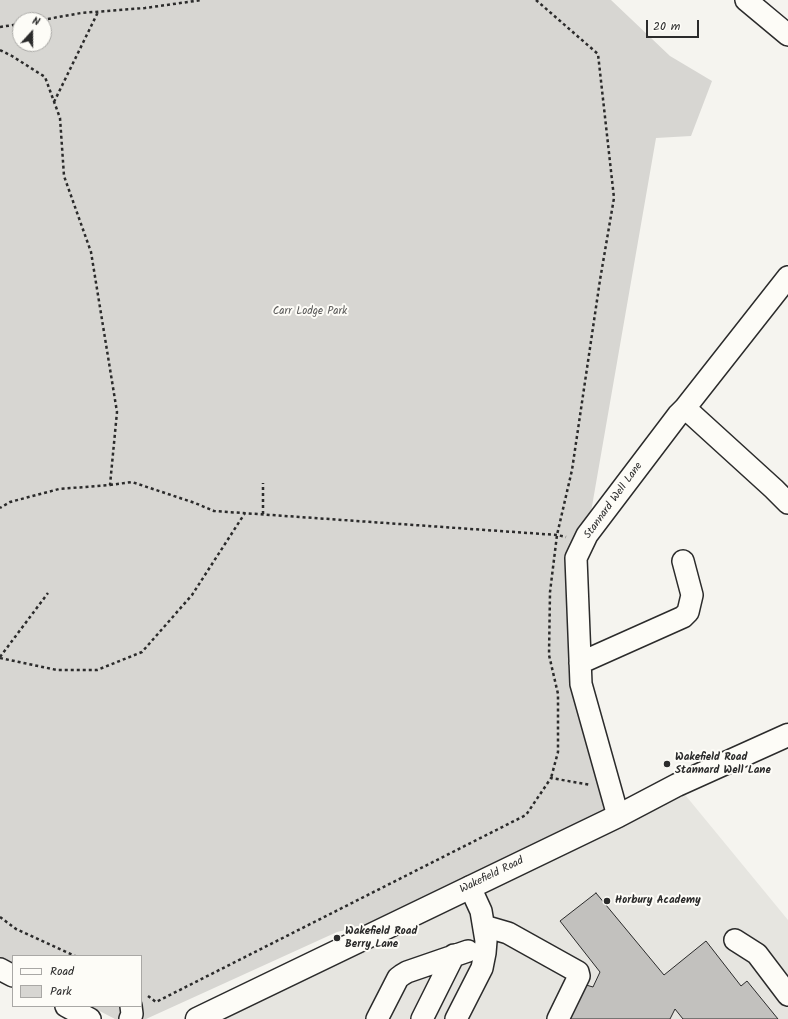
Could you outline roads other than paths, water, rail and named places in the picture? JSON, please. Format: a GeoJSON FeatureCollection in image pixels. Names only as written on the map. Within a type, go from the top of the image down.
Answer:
{"type":"FeatureCollection","features":[{"type":"Feature","properties":{"kind":"main road","name":"Wakefield Road"},"geometry":{"type":"LineString","coordinates":[[197,1019],[618,816],[677,785],[788,735]]}},
{"type":"Feature","properties":{"kind":"street"},"geometry":{"type":"LineString","coordinates":[[746,0],[788,35]]}},
{"type":"Feature","properties":{"kind":"street","name":"Stannard Well Lane"},"geometry":{"type":"LineString","coordinates":[[618,816],[582,684],[576,558],[587,535],[663,434],[788,277]]}},
{"type":"Feature","properties":{"kind":"street"},"geometry":{"type":"LineString","coordinates":[[685,408],[788,503]]}},
{"type":"Feature","properties":{"kind":"street"},"geometry":{"type":"LineString","coordinates":[[580,663],[683,617],[689,608],[692,595],[683,561]]}},
{"type":"Feature","properties":{"kind":"street"},"geometry":{"type":"LineString","coordinates":[[456,1019],[482,968],[485,953],[486,940],[481,911],[470,887]]}},
{"type":"Feature","properties":{"kind":"street"},"geometry":{"type":"LineString","coordinates":[[484,926],[508,933],[578,972],[579,976],[558,1019]]}},
{"type":"Feature","properties":{"kind":"street"},"geometry":{"type":"LineString","coordinates":[[735,940],[757,954],[788,995]]}},
{"type":"Feature","properties":{"kind":"street"},"geometry":{"type":"LineString","coordinates":[[457,958],[476,980]]}},
{"type":"Feature","properties":{"kind":"street"},"geometry":{"type":"LineString","coordinates":[[378,1019],[398,978],[407,972],[457,958]]}},
{"type":"Feature","properties":{"kind":"street"},"geometry":{"type":"LineString","coordinates":[[422,1019],[457,958]]}},
{"type":"Feature","properties":{"kind":"street"},"geometry":{"type":"LineString","coordinates":[[0,969],[12,975]]}},
{"type":"Feature","properties":{"kind":"street"},"geometry":{"type":"LineString","coordinates":[[68,1007],[90,1019]]}},
{"type":"Feature","properties":{"kind":"street"},"geometry":{"type":"LineString","coordinates":[[130,1019],[132,1014],[131,1007]]}},
{"type":"Feature","properties":{"kind":"place","name":"Wakefield Road Stannard Well Lane"},"geometry":{"type":"Point","coordinates":[667,764]}},
{"type":"Feature","properties":{"kind":"place","name":"Horbury Academy"},"geometry":{"type":"Point","coordinates":[607,901]}},
{"type":"Feature","properties":{"kind":"place","name":"Wakefield Road Berry Lane"},"geometry":{"type":"Point","coordinates":[337,938]}},
{"type":"Feature","properties":{"kind":"park label","name":"Carr Lodge Park"},"geometry":{"type":"Point","coordinates":[310,312]}}]}
